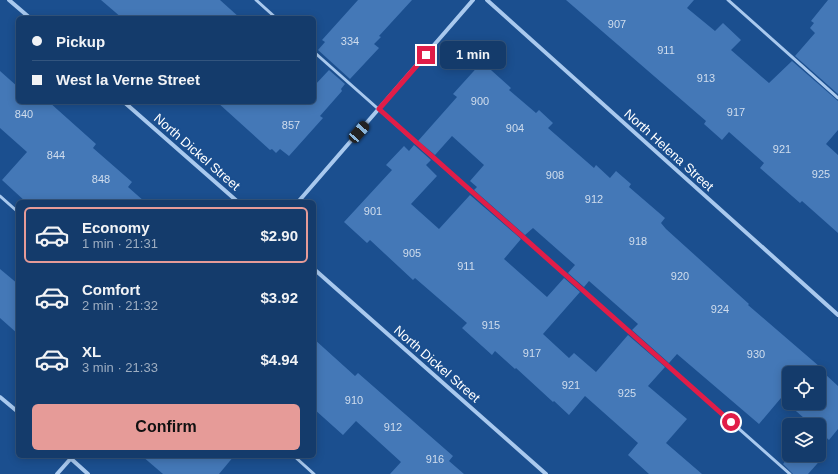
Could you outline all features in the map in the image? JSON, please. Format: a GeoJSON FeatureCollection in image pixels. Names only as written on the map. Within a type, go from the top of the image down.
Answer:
{"type":"FeatureCollection","features":[{"type":"Feature","properties":{"kind":"street"},"geometry":{"type":"LineString","coordinates":[[9,0],[28,16]]}},
{"type":"Feature","properties":{"kind":"street"},"geometry":{"type":"LineString","coordinates":[[300,200],[473,0]]}},
{"type":"Feature","properties":{"kind":"street","name":"North Helena Street"},"geometry":{"type":"LineString","coordinates":[[487,0],[838,315]]}},
{"type":"Feature","properties":{"kind":"street","name":"North Dickel Street"},"geometry":{"type":"LineString","coordinates":[[126,104],[236,200]]}},
{"type":"Feature","properties":{"kind":"street","name":"North Dickel Street"},"geometry":{"type":"LineString","coordinates":[[316,272],[546,474]]}},
{"type":"Feature","properties":{"kind":"street"},"geometry":{"type":"LineString","coordinates":[[0,397],[16,410]]}},
{"type":"Feature","properties":{"kind":"street"},"geometry":{"type":"LineString","coordinates":[[57,474],[70,458]]}},
{"type":"Feature","properties":{"kind":"street"},"geometry":{"type":"LineString","coordinates":[[72,458],[88,474]]}},
{"type":"Feature","properties":{"kind":"lane"},"geometry":{"type":"LineString","coordinates":[[256,0],[274,16]]}},
{"type":"Feature","properties":{"kind":"lane"},"geometry":{"type":"LineString","coordinates":[[728,0],[838,98]]}},
{"type":"Feature","properties":{"kind":"lane"},"geometry":{"type":"LineString","coordinates":[[316,54],[790,474]]}},
{"type":"Feature","properties":{"kind":"lane"},"geometry":{"type":"LineString","coordinates":[[0,196],[16,210]]}},
{"type":"Feature","properties":{"kind":"lane"},"geometry":{"type":"LineString","coordinates":[[296,458],[314,474]]}},
{"type":"Feature","properties":{"kind":"building"},"geometry":{"type":"Polygon","coordinates":[[[101,0],[220,0],[238,16],[120,16],[101,0]]]}},
{"type":"Feature","properties":{"kind":"building"},"geometry":{"type":"Polygon","coordinates":[[[358,0],[412,0],[379,36],[381,37],[374,44],[379,48],[350,79],[318,50],[325,42],[322,40],[358,0]]]}},
{"type":"Feature","properties":{"kind":"building"},"geometry":{"type":"Polygon","coordinates":[[[566,0],[694,0],[687,8],[715,31],[723,23],[741,40],[731,50],[769,83],[792,61],[838,101],[838,130],[826,144],[838,155],[838,233],[802,201],[800,203],[760,168],[764,163],[729,132],[722,140],[704,124],[706,121],[566,0]]]}},
{"type":"Feature","properties":{"kind":"building"},"geometry":{"type":"Polygon","coordinates":[[[828,0],[838,0],[838,94],[795,56],[815,33],[810,28],[814,23],[811,21],[828,0]]]}},
{"type":"Feature","properties":{"kind":"building"},"geometry":{"type":"Polygon","coordinates":[[[482,62],[511,88],[509,90],[536,113],[539,110],[553,123],[548,128],[594,168],[596,165],[610,178],[616,171],[631,184],[629,187],[665,218],[661,223],[666,229],[749,304],[748,305],[819,366],[782,366],[782,399],[781,398],[759,424],[677,354],[669,363],[632,330],[638,324],[589,281],[584,287],[568,273],[575,265],[533,228],[525,235],[474,190],[477,187],[470,181],[484,165],[452,136],[435,155],[418,141],[457,97],[453,94],[482,62]]]}},
{"type":"Feature","properties":{"kind":"building"},"geometry":{"type":"Polygon","coordinates":[[[329,70],[345,84],[341,89],[342,91],[320,116],[323,118],[289,156],[280,149],[276,153],[272,149],[270,150],[219,104],[316,104],[316,84],[329,70]]]}},
{"type":"Feature","properties":{"kind":"building"},"geometry":{"type":"Polygon","coordinates":[[[0,71],[16,85],[16,104],[51,104],[96,144],[93,148],[132,182],[128,187],[143,200],[24,200],[2,180],[27,152],[0,128],[0,71]]]}},
{"type":"Feature","properties":{"kind":"building"},"geometry":{"type":"Polygon","coordinates":[[[414,145],[431,160],[426,165],[437,176],[411,204],[439,229],[470,195],[521,239],[504,259],[547,297],[564,278],[580,292],[543,334],[569,358],[574,353],[596,372],[628,335],[665,367],[648,386],[687,419],[666,443],[702,474],[649,474],[628,455],[638,443],[585,396],[569,415],[495,351],[492,355],[462,328],[467,323],[415,278],[413,280],[370,240],[367,243],[344,222],[392,170],[386,165],[404,146],[409,151],[414,145]]]}},
{"type":"Feature","properties":{"kind":"building"},"geometry":{"type":"Polygon","coordinates":[[[0,269],[16,282],[16,332],[0,318],[0,269]]]}},
{"type":"Feature","properties":{"kind":"building"},"geometry":{"type":"Polygon","coordinates":[[[316,341],[355,376],[358,373],[453,456],[449,461],[464,474],[390,474],[401,462],[356,421],[343,435],[316,411],[316,341]]]}},
{"type":"Feature","properties":{"kind":"building"},"geometry":{"type":"Polygon","coordinates":[[[826,375],[838,386],[838,429],[829,440],[826,437],[826,418],[804,418],[795,410],[826,410],[826,375]]]}},
{"type":"Feature","properties":{"kind":"building"},"geometry":{"type":"Polygon","coordinates":[[[144,458],[232,458],[219,474],[163,474],[144,458]]]}},
{"type":"Feature","properties":{"kind":"building"},"geometry":{"type":"Polygon","coordinates":[[[785,462],[819,462],[808,474],[793,474],[783,464],[785,462]]]}},
{"type":"Feature","properties":{"kind":"route"},"geometry":{"type":"LineString","coordinates":[[426,55],[379,109],[731,422]]}}]}
